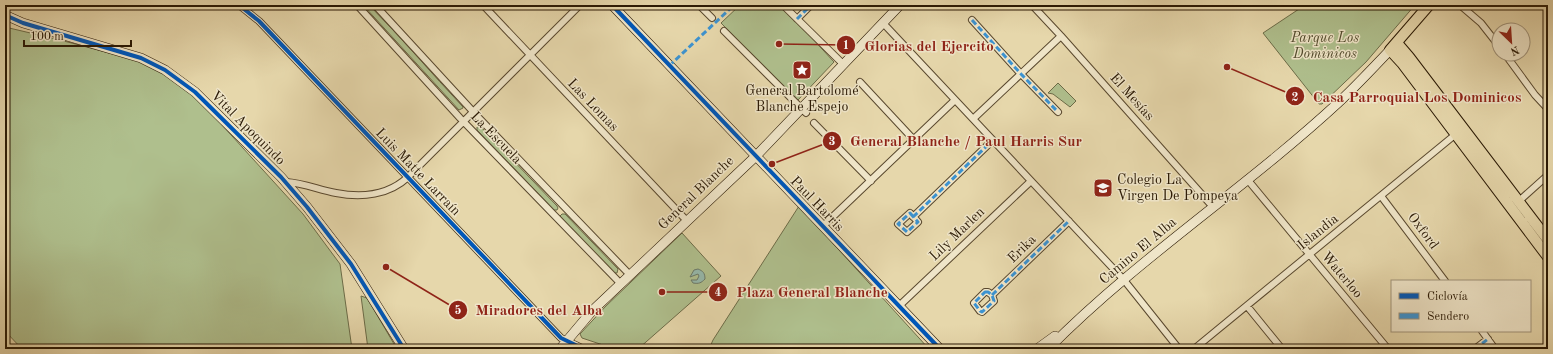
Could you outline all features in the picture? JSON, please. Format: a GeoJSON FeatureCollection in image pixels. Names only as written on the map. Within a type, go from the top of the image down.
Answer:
{"type":"FeatureCollection","features":[{"type":"Feature","properties":{"kind":"main road","name":"Camino El Alba"},"geometry":{"type":"LineString","coordinates":[[1393,46],[1429,5]]}},
{"type":"Feature","properties":{"kind":"main road"},"geometry":{"type":"LineString","coordinates":[[1393,46],[1456,134],[1548,256]]}},
{"type":"Feature","properties":{"kind":"main road"},"geometry":{"type":"LineString","coordinates":[[1393,46],[1409,57],[1548,240]]}},
{"type":"Feature","properties":{"kind":"street","name":"Luis Matte Larraín"},"geometry":{"type":"LineString","coordinates":[[239,5],[260,21],[561,338],[584,349]]}},
{"type":"Feature","properties":{"kind":"street","name":"La Escuela"},"geometry":{"type":"LineString","coordinates":[[357,5],[464,122],[621,284]]}},
{"type":"Feature","properties":{"kind":"street","name":"La Escuela"},"geometry":{"type":"LineString","coordinates":[[376,5],[473,112],[630,275]]}},
{"type":"Feature","properties":{"kind":"street","name":"Las Lomas"},"geometry":{"type":"LineString","coordinates":[[482,5],[687,221]]}},
{"type":"Feature","properties":{"kind":"street"},"geometry":{"type":"LineString","coordinates":[[286,182],[298,182],[338,194],[369,195],[385,192],[394,188],[408,177],[464,122],[580,5]]}},
{"type":"Feature","properties":{"kind":"street","name":"Paul Harris"},"geometry":{"type":"LineString","coordinates":[[612,5],[940,349]]}},
{"type":"Feature","properties":{"kind":"street"},"geometry":{"type":"LineString","coordinates":[[699,5],[712,18]]}},
{"type":"Feature","properties":{"kind":"street"},"geometry":{"type":"LineString","coordinates":[[783,5],[844,64]]}},
{"type":"Feature","properties":{"kind":"street"},"geometry":{"type":"LineString","coordinates":[[797,19],[811,5]]}},
{"type":"Feature","properties":{"kind":"street","name":"General Blanche"},"geometry":{"type":"LineString","coordinates":[[560,349],[592,311],[803,111],[844,64],[900,5]]}},
{"type":"Feature","properties":{"kind":"street","name":"El Mesías"},"geometry":{"type":"LineString","coordinates":[[1032,5],[1062,36],[1213,207]]}},
{"type":"Feature","properties":{"kind":"street"},"geometry":{"type":"LineString","coordinates":[[1460,5],[1481,23],[1491,36]]}},
{"type":"Feature","properties":{"kind":"street","name":"Vital Apoquindo"},"geometry":{"type":"LineString","coordinates":[[5,15],[23,23],[141,58],[165,70],[196,92],[286,182],[323,226],[347,259],[404,349]]}},
{"type":"Feature","properties":{"kind":"street"},"geometry":{"type":"LineString","coordinates":[[972,20],[1058,112]]}},
{"type":"Feature","properties":{"kind":"street"},"geometry":{"type":"LineString","coordinates":[[883,23],[1124,280],[1179,349]]}},
{"type":"Feature","properties":{"kind":"street"},"geometry":{"type":"LineString","coordinates":[[724,31],[803,111]]}},
{"type":"Feature","properties":{"kind":"street"},"geometry":{"type":"LineString","coordinates":[[973,119],[1062,36]]}},
{"type":"Feature","properties":{"kind":"street","name":"Camino El Alba"},"geometry":{"type":"LineString","coordinates":[[1048,349],[1074,323],[1124,280],[1248,179],[1338,103],[1393,46]]}},
{"type":"Feature","properties":{"kind":"street"},"geometry":{"type":"LineString","coordinates":[[1511,62],[1548,110]]}},
{"type":"Feature","properties":{"kind":"street"},"geometry":{"type":"LineString","coordinates":[[860,82],[914,140]]}},
{"type":"Feature","properties":{"kind":"street"},"geometry":{"type":"LineString","coordinates":[[823,226],[955,100]]}},
{"type":"Feature","properties":{"kind":"street"},"geometry":{"type":"LineString","coordinates":[[814,123],[871,180]]}},
{"type":"Feature","properties":{"kind":"street","name":"Islandia"},"geometry":{"type":"LineString","coordinates":[[1194,349],[1456,134]]}},
{"type":"Feature","properties":{"kind":"street"},"geometry":{"type":"LineString","coordinates":[[913,217],[993,140]]}},
{"type":"Feature","properties":{"kind":"street"},"geometry":{"type":"LineString","coordinates":[[1519,201],[1548,175]]}},
{"type":"Feature","properties":{"kind":"street","name":"Waterloo"},"geometry":{"type":"LineString","coordinates":[[1248,179],[1388,349]]}},
{"type":"Feature","properties":{"kind":"street","name":"Lily Marlen"},"geometry":{"type":"LineString","coordinates":[[899,306],[1031,180]]}},
{"type":"Feature","properties":{"kind":"street","name":"Oxford"},"geometry":{"type":"LineString","coordinates":[[1381,196],[1444,280]]}},
{"type":"Feature","properties":{"kind":"street"},"geometry":{"type":"LineString","coordinates":[[555,216],[565,208]]}},
{"type":"Feature","properties":{"kind":"street","name":"Erika"},"geometry":{"type":"LineString","coordinates":[[992,295],[1069,221]]}},
{"type":"Feature","properties":{"kind":"street"},"geometry":{"type":"LineString","coordinates":[[1247,306],[1282,349]]}},
{"type":"Feature","properties":{"kind":"street","name":"Camino El Alba"},"geometry":{"type":"LineString","coordinates":[[1037,349],[1074,323]]}},
{"type":"Feature","properties":{"kind":"street"},"geometry":{"type":"LineString","coordinates":[[1483,332],[1495,349]]}},
{"type":"Feature","properties":{"kind":"street"},"geometry":{"type":"LineString","coordinates":[[1475,349],[1488,339]]}},
{"type":"Feature","properties":{"kind":"green space"},"geometry":{"type":"Polygon","coordinates":[[[363,5],[369,5],[381,17],[463,108],[459,110],[363,5]]]}},
{"type":"Feature","properties":{"kind":"green space"},"geometry":{"type":"Polygon","coordinates":[[[740,5],[779,5],[801,26],[834,62],[798,100],[721,23],[740,5]]]}},
{"type":"Feature","properties":{"kind":"green space","name":"Parque Los Dominicos"},"geometry":{"type":"Polygon","coordinates":[[[1305,5],[1415,5],[1366,62],[1322,104],[1319,104],[1263,33],[1305,5]]]}},
{"type":"Feature","properties":{"kind":"green space"},"geometry":{"type":"Polygon","coordinates":[[[5,27],[140,61],[174,80],[202,103],[303,214],[340,264],[352,349],[22,349],[5,331],[5,27]]]}},
{"type":"Feature","properties":{"kind":"green space"},"geometry":{"type":"Polygon","coordinates":[[[1058,83],[1076,101],[1070,107],[1053,94],[1048,93],[1058,83]]]}},
{"type":"Feature","properties":{"kind":"green space"},"geometry":{"type":"Polygon","coordinates":[[[479,126],[557,206],[557,210],[554,210],[477,130],[477,127],[479,126]]]}},
{"type":"Feature","properties":{"kind":"green space"},"geometry":{"type":"Polygon","coordinates":[[[799,206],[929,349],[709,349],[713,340],[799,206]]]}},
{"type":"Feature","properties":{"kind":"green space"},"geometry":{"type":"Polygon","coordinates":[[[565,214],[618,269],[617,273],[614,273],[562,219],[560,216],[565,214]]]}},
{"type":"Feature","properties":{"kind":"green space"},"geometry":{"type":"Polygon","coordinates":[[[682,233],[721,276],[638,349],[615,349],[582,338],[580,334],[605,307],[682,233]]]}},
{"type":"Feature","properties":{"kind":"green space"},"geometry":{"type":"Polygon","coordinates":[[[361,296],[367,298],[397,349],[368,349],[361,296]]]}},
{"type":"Feature","properties":{"kind":"shaded area"},"geometry":{"type":"Polygon","coordinates":[[[698,269],[703,272],[705,279],[700,283],[693,283],[691,280],[697,280],[699,276],[698,274],[690,277],[694,270],[698,269]]]}},
{"type":"Feature","properties":{"kind":"marked path"},"geometry":{"type":"LineString","coordinates":[[669,66],[734,5]]}},
{"type":"Feature","properties":{"kind":"marked path"},"geometry":{"type":"LineString","coordinates":[[797,19],[811,5]]}},
{"type":"Feature","properties":{"kind":"marked path"},"geometry":{"type":"LineString","coordinates":[[972,20],[1058,112]]}},
{"type":"Feature","properties":{"kind":"marked path"},"geometry":{"type":"LineString","coordinates":[[913,217],[993,140]]}},
{"type":"Feature","properties":{"kind":"marked path"},"geometry":{"type":"LineString","coordinates":[[910,213],[918,222],[907,232],[898,224],[910,213]]}},
{"type":"Feature","properties":{"kind":"marked path"},"geometry":{"type":"LineString","coordinates":[[992,295],[1069,221]]}},
{"type":"Feature","properties":{"kind":"marked path"},"geometry":{"type":"LineString","coordinates":[[985,292],[992,295],[994,301],[982,312],[974,303],[985,292]]}},
{"type":"Feature","properties":{"kind":"marked path"},"geometry":{"type":"LineString","coordinates":[[1475,349],[1488,339]]}},
{"type":"Feature","properties":{"kind":"cycle path"},"geometry":{"type":"LineString","coordinates":[[239,5],[259,21],[561,338],[584,349]]}},
{"type":"Feature","properties":{"kind":"cycle path"},"geometry":{"type":"LineString","coordinates":[[612,5],[940,349]]}},
{"type":"Feature","properties":{"kind":"cycle path"},"geometry":{"type":"LineString","coordinates":[[5,15],[23,23],[141,58],[165,70],[195,92],[281,177],[307,207],[351,264],[404,349]]}},
{"type":"Feature","properties":{"kind":"place","name":"Glorias del Ejercito"},"geometry":{"type":"Point","coordinates":[779,44]}},
{"type":"Feature","properties":{"kind":"place","name":"Casa Parroquial Los Dominicos"},"geometry":{"type":"Point","coordinates":[1227,67]}},
{"type":"Feature","properties":{"kind":"place","name":"General Bartolomé Blanche Espejo"},"geometry":{"type":"Point","coordinates":[802,70]}},
{"type":"Feature","properties":{"kind":"place","name":"General Blanche / Paul Harris Sur"},"geometry":{"type":"Point","coordinates":[772,164]}},
{"type":"Feature","properties":{"kind":"place","name":"Colegio La Virgen De Pompeya"},"geometry":{"type":"Point","coordinates":[1103,188]}},
{"type":"Feature","properties":{"kind":"place","name":"Miradores del Alba"},"geometry":{"type":"Point","coordinates":[386,267]}},
{"type":"Feature","properties":{"kind":"place","name":"Plaza General Blanche"},"geometry":{"type":"Point","coordinates":[662,292]}}]}
